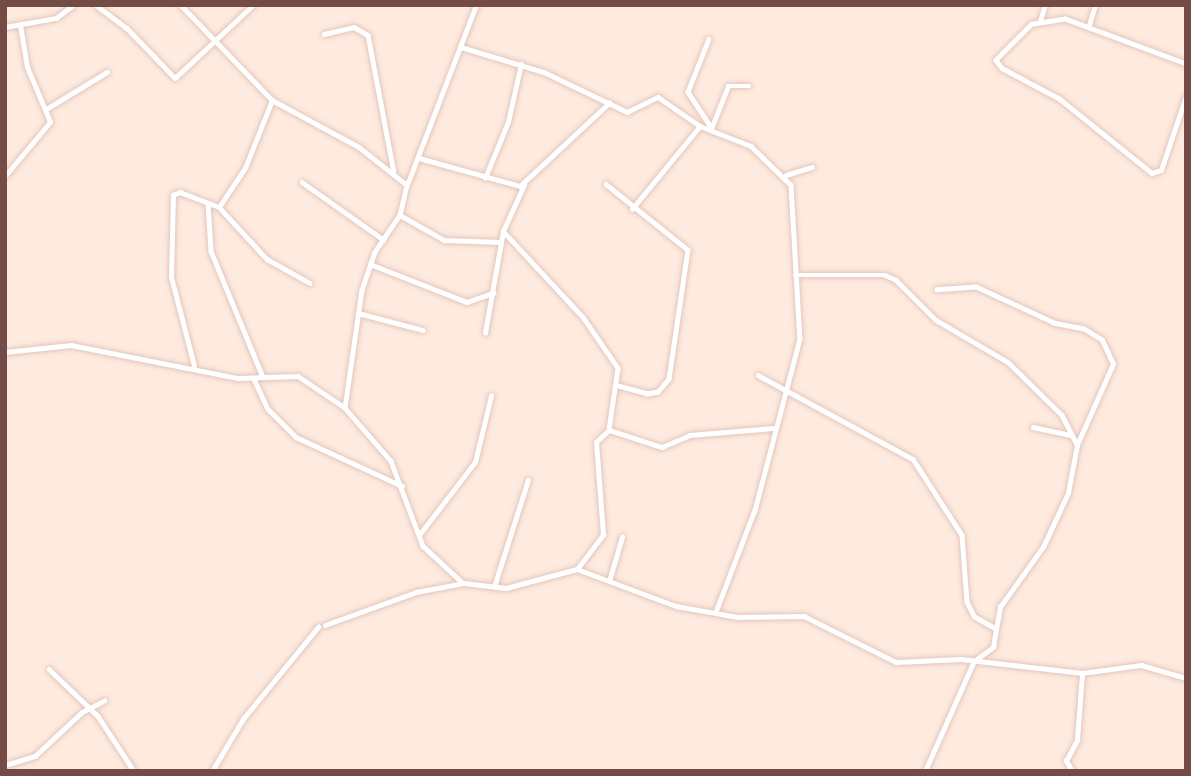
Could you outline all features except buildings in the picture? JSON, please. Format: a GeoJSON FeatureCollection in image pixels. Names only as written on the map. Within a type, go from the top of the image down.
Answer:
{"type":"FeatureCollection","features":[{"type":"Feature","properties":{"kind":"street"},"geometry":{"type":"LineString","coordinates":[[5,27],[56,18],[73,5]]}},
{"type":"Feature","properties":{"kind":"street"},"geometry":{"type":"LineString","coordinates":[[96,5],[127,28],[172,77],[215,44],[253,5]]}},
{"type":"Feature","properties":{"kind":"street"},"geometry":{"type":"LineString","coordinates":[[181,5],[215,44],[272,100],[394,173],[407,186]]}},
{"type":"Feature","properties":{"kind":"street"},"geometry":{"type":"LineString","coordinates":[[345,408],[358,313],[370,264],[400,215],[407,186],[476,5]]}},
{"type":"Feature","properties":{"kind":"street"},"geometry":{"type":"LineString","coordinates":[[1040,21],[1045,5]]}},
{"type":"Feature","properties":{"kind":"street"},"geometry":{"type":"LineString","coordinates":[[1089,25],[1095,5]]}},
{"type":"Feature","properties":{"kind":"street"},"geometry":{"type":"LineString","coordinates":[[1186,64],[1089,25],[1065,19],[1040,21],[996,55],[997,64],[1060,99],[1152,173],[1161,170],[1186,96]]}},
{"type":"Feature","properties":{"kind":"street"},"geometry":{"type":"LineString","coordinates":[[5,176],[47,131],[48,108],[27,67],[20,25]]}},
{"type":"Feature","properties":{"kind":"street"},"geometry":{"type":"LineString","coordinates":[[324,34],[354,27],[368,35],[394,173]]}},
{"type":"Feature","properties":{"kind":"street"},"geometry":{"type":"LineString","coordinates":[[709,39],[688,92],[711,128]]}},
{"type":"Feature","properties":{"kind":"street"},"geometry":{"type":"LineString","coordinates":[[461,47],[521,64],[632,112],[658,97],[700,126],[711,128],[751,146],[785,175],[791,185],[795,275],[801,326],[773,428],[755,510],[716,612]]}},
{"type":"Feature","properties":{"kind":"street"},"geometry":{"type":"LineString","coordinates":[[485,178],[508,122],[521,64]]}},
{"type":"Feature","properties":{"kind":"street"},"geometry":{"type":"LineString","coordinates":[[48,108],[107,72]]}},
{"type":"Feature","properties":{"kind":"street"},"geometry":{"type":"LineString","coordinates":[[711,128],[728,86],[749,86]]}},
{"type":"Feature","properties":{"kind":"street"},"geometry":{"type":"LineString","coordinates":[[219,207],[245,168],[272,100]]}},
{"type":"Feature","properties":{"kind":"street"},"geometry":{"type":"LineString","coordinates":[[485,333],[503,231],[524,185],[608,103]]}},
{"type":"Feature","properties":{"kind":"street"},"geometry":{"type":"LineString","coordinates":[[632,209],[700,126]]}},
{"type":"Feature","properties":{"kind":"street"},"geometry":{"type":"LineString","coordinates":[[419,158],[485,178],[524,185]]}},
{"type":"Feature","properties":{"kind":"street"},"geometry":{"type":"LineString","coordinates":[[785,175],[812,167]]}},
{"type":"Feature","properties":{"kind":"street"},"geometry":{"type":"LineString","coordinates":[[302,182],[384,240]]}},
{"type":"Feature","properties":{"kind":"street"},"geometry":{"type":"LineString","coordinates":[[606,184],[632,209],[685,244],[688,253],[668,379],[658,392],[648,394],[615,385]]}},
{"type":"Feature","properties":{"kind":"street"},"geometry":{"type":"LineString","coordinates":[[194,367],[171,277],[169,204],[180,192],[219,207],[267,259],[310,283]]}},
{"type":"Feature","properties":{"kind":"street"},"geometry":{"type":"LineString","coordinates":[[208,203],[211,251],[262,377]]}},
{"type":"Feature","properties":{"kind":"street"},"geometry":{"type":"LineString","coordinates":[[400,215],[444,240],[501,242]]}},
{"type":"Feature","properties":{"kind":"street"},"geometry":{"type":"LineString","coordinates":[[503,231],[583,317],[618,368],[609,430],[596,442],[603,535],[577,569]]}},
{"type":"Feature","properties":{"kind":"street"},"geometry":{"type":"LineString","coordinates":[[370,264],[467,302],[494,293]]}},
{"type":"Feature","properties":{"kind":"street"},"geometry":{"type":"LineString","coordinates":[[795,275],[885,275],[896,280],[936,320],[1008,362],[1062,415],[1077,445]]}},
{"type":"Feature","properties":{"kind":"street"},"geometry":{"type":"LineString","coordinates":[[925,771],[974,661],[993,647],[994,628],[1000,607],[1043,547],[1068,493],[1077,445],[1113,364],[1102,340],[976,287],[937,290]]}},
{"type":"Feature","properties":{"kind":"street"},"geometry":{"type":"LineString","coordinates":[[358,313],[423,330]]}},
{"type":"Feature","properties":{"kind":"street"},"geometry":{"type":"LineString","coordinates":[[5,352],[55,346],[254,379],[306,379],[345,408],[391,461],[403,486],[419,536],[428,552],[464,583]]}},
{"type":"Feature","properties":{"kind":"street"},"geometry":{"type":"LineString","coordinates":[[758,375],[785,387],[913,459],[962,535],[967,602],[974,616],[994,628]]}},
{"type":"Feature","properties":{"kind":"street"},"geometry":{"type":"LineString","coordinates":[[254,379],[268,409],[296,436],[403,486]]}},
{"type":"Feature","properties":{"kind":"street"},"geometry":{"type":"LineString","coordinates":[[419,536],[475,462],[491,396]]}},
{"type":"Feature","properties":{"kind":"street"},"geometry":{"type":"LineString","coordinates":[[1032,427],[1071,436]]}},
{"type":"Feature","properties":{"kind":"street"},"geometry":{"type":"LineString","coordinates":[[609,430],[662,446],[690,435],[773,428]]}},
{"type":"Feature","properties":{"kind":"street"},"geometry":{"type":"LineString","coordinates":[[494,587],[528,480]]}},
{"type":"Feature","properties":{"kind":"street"},"geometry":{"type":"LineString","coordinates":[[610,578],[622,537]]}},
{"type":"Feature","properties":{"kind":"street"},"geometry":{"type":"LineString","coordinates":[[325,625],[416,592],[464,583],[494,587],[525,585],[577,569],[610,578],[656,601],[716,612],[804,616],[896,662],[974,661],[1082,673],[1141,666],[1186,678]]}},
{"type":"Feature","properties":{"kind":"street"},"geometry":{"type":"LineString","coordinates":[[212,771],[243,719],[318,627]]}},
{"type":"Feature","properties":{"kind":"street"},"geometry":{"type":"LineString","coordinates":[[49,669],[90,707],[134,771]]}},
{"type":"Feature","properties":{"kind":"street"},"geometry":{"type":"LineString","coordinates":[[1072,771],[1066,761],[1077,740],[1082,673]]}},
{"type":"Feature","properties":{"kind":"street"},"geometry":{"type":"LineString","coordinates":[[5,765],[35,756],[90,707],[104,701]]}}]}
